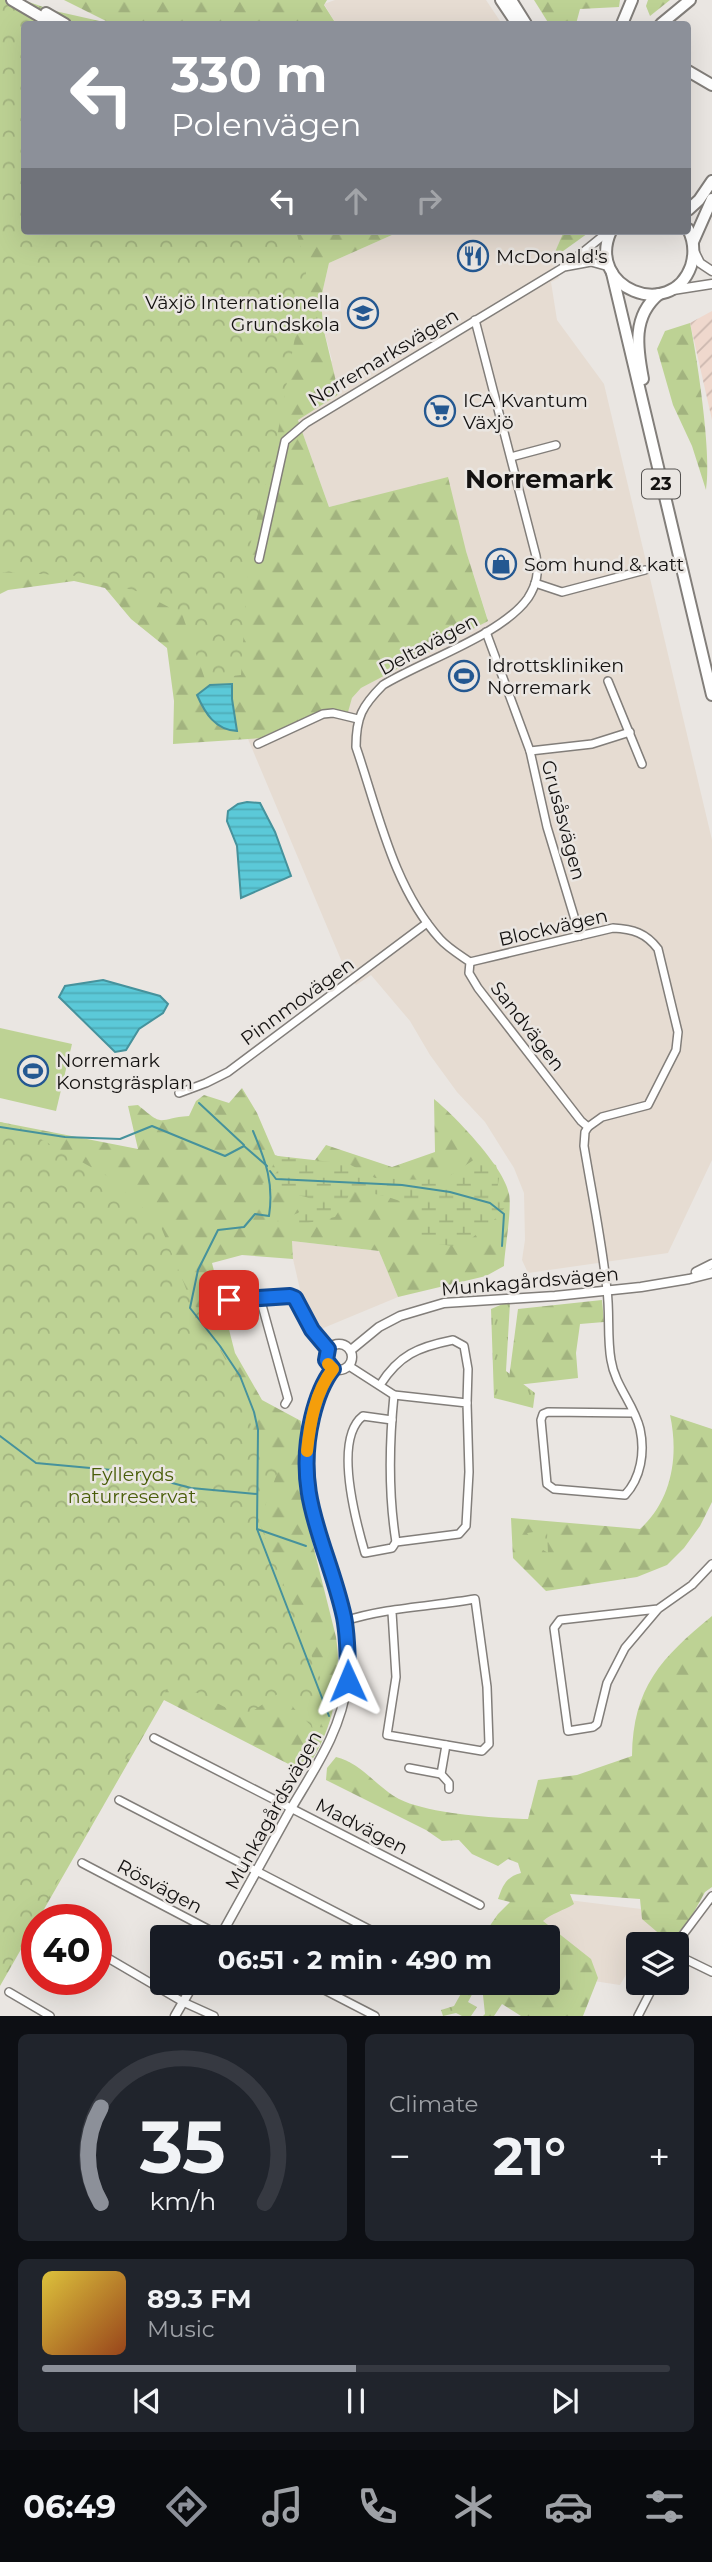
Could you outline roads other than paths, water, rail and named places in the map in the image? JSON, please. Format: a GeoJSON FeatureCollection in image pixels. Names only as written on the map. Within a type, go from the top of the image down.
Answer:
{"type":"FeatureCollection","features":[{"type":"Feature","properties":{"kind":"main road"},"geometry":{"type":"LineString","coordinates":[[12,0],[47,21]]}},
{"type":"Feature","properties":{"kind":"main road"},"geometry":{"type":"LineString","coordinates":[[26,0],[60,21]]}},
{"type":"Feature","properties":{"kind":"main road"},"geometry":{"type":"LineString","coordinates":[[501,0],[515,21]]}},
{"type":"Feature","properties":{"kind":"main road"},"geometry":{"type":"LineString","coordinates":[[511,0],[524,21]]}},
{"type":"Feature","properties":{"kind":"main road"},"geometry":{"type":"LineString","coordinates":[[623,21],[632,0]]}},
{"type":"Feature","properties":{"kind":"main road"},"geometry":{"type":"LineString","coordinates":[[665,21],[690,0]]}},
{"type":"Feature","properties":{"kind":"main road"},"geometry":{"type":"LineString","coordinates":[[674,21],[698,0]]}},
{"type":"Feature","properties":{"kind":"main road"},"geometry":{"type":"LineString","coordinates":[[691,73],[712,85]]}},
{"type":"Feature","properties":{"kind":"main road"},"geometry":{"type":"LineString","coordinates":[[691,207],[712,181]]}},
{"type":"Feature","properties":{"kind":"main road","name":"23"},"geometry":{"type":"LineString","coordinates":[[712,199],[693,246],[692,264],[684,278],[646,304],[639,334],[641,366],[712,668]]}},
{"type":"Feature","properties":{"kind":"main road","name":"23"},"geometry":{"type":"LineString","coordinates":[[609,235],[606,251],[712,695]]}},
{"type":"Feature","properties":{"kind":"main road"},"geometry":{"type":"LineString","coordinates":[[690,235],[693,246]]}},
{"type":"Feature","properties":{"kind":"main road"},"geometry":{"type":"LineString","coordinates":[[611,270],[622,285],[636,292],[663,293]]}},
{"type":"Feature","properties":{"kind":"street"},"geometry":{"type":"LineString","coordinates":[[564,267],[605,235]]}},
{"type":"Feature","properties":{"kind":"street"},"geometry":{"type":"LineString","coordinates":[[693,246],[700,263],[712,271]]}},
{"type":"Feature","properties":{"kind":"street","name":"Norremarksvägen"},"geometry":{"type":"LineString","coordinates":[[259,559],[285,441],[306,423],[564,267],[591,262],[611,270]]}},
{"type":"Feature","properties":{"kind":"street"},"geometry":{"type":"LineString","coordinates":[[663,293],[712,284]]}},
{"type":"Feature","properties":{"kind":"street"},"geometry":{"type":"LineString","coordinates":[[475,320],[537,558],[535,583],[562,592],[645,570]]}},
{"type":"Feature","properties":{"kind":"street"},"geometry":{"type":"LineString","coordinates":[[511,457],[556,445]]}},
{"type":"Feature","properties":{"kind":"street","name":"Deltavägen"},"geometry":{"type":"LineString","coordinates":[[358,719],[368,700],[383,685],[486,632],[519,608],[535,583]]}},
{"type":"Feature","properties":{"kind":"street","name":"Grusåsvägen"},"geometry":{"type":"LineString","coordinates":[[486,632],[530,751],[547,827],[580,936]]}},
{"type":"Feature","properties":{"kind":"street"},"geometry":{"type":"LineString","coordinates":[[608,681],[642,764]]}},
{"type":"Feature","properties":{"kind":"street"},"geometry":{"type":"LineString","coordinates":[[258,744],[323,713],[358,719],[356,747],[399,874],[427,923],[442,942],[470,962]]}},
{"type":"Feature","properties":{"kind":"street","name":"Grusåsvägen"},"geometry":{"type":"LineString","coordinates":[[530,751],[592,744],[630,732]]}},
{"type":"Feature","properties":{"kind":"street","name":"Pinnmovägen"},"geometry":{"type":"LineString","coordinates":[[179,1093],[228,1072],[427,923]]}},
{"type":"Feature","properties":{"kind":"street","name":"Blockvägen"},"geometry":{"type":"LineString","coordinates":[[470,962],[613,928],[631,929],[650,938],[658,949],[678,1032],[676,1049],[648,1105],[602,1117],[588,1127]]}},
{"type":"Feature","properties":{"kind":"street","name":"Sandvägen"},"geometry":{"type":"LineString","coordinates":[[470,962],[469,973],[478,988],[588,1127]]}},
{"type":"Feature","properties":{"kind":"street"},"geometry":{"type":"LineString","coordinates":[[588,1127],[584,1146],[607,1290],[610,1357],[619,1388],[629,1401],[640,1429],[642,1455],[639,1472],[625,1495],[554,1489],[547,1484],[541,1420],[543,1415],[548,1412],[633,1413]]}},
{"type":"Feature","properties":{"kind":"street","name":"Munkagårdsvägen"},"geometry":{"type":"LineString","coordinates":[[682,1279],[712,1265]]}},
{"type":"Feature","properties":{"kind":"street","name":"Munkagårdsvägen"},"geometry":{"type":"LineString","coordinates":[[351,1350],[379,1327],[418,1309],[444,1303],[641,1287],[712,1273]]}},
{"type":"Feature","properties":{"kind":"street"},"geometry":{"type":"LineString","coordinates":[[260,1298],[288,1399],[285,1404]]}},
{"type":"Feature","properties":{"kind":"street"},"geometry":{"type":"LineString","coordinates":[[229,1300],[295,1298],[312,1330],[328,1349]]}},
{"type":"Feature","properties":{"kind":"street"},"geometry":{"type":"LineString","coordinates":[[380,1385],[392,1366],[410,1353],[453,1340],[464,1346],[467,1356],[469,1472],[466,1526],[459,1534],[396,1542]]}},
{"type":"Feature","properties":{"kind":"street"},"geometry":{"type":"LineString","coordinates":[[342,1344],[351,1350],[349,1366],[343,1370],[333,1369],[326,1360],[328,1349],[334,1345],[342,1344]]}},
{"type":"Feature","properties":{"kind":"street"},"geometry":{"type":"LineString","coordinates":[[349,1366],[394,1395],[467,1403]]}},
{"type":"Feature","properties":{"kind":"street","name":"Munkagårdsvägen"},"geometry":{"type":"LineString","coordinates":[[228,1925],[328,1745],[344,1704],[348,1681],[345,1621],[312,1512],[307,1471],[309,1430],[314,1409],[333,1369]]}},
{"type":"Feature","properties":{"kind":"street"},"geometry":{"type":"LineString","coordinates":[[392,1420],[363,1416],[358,1420],[351,1440],[349,1467],[352,1503],[365,1553],[393,1548],[396,1542],[389,1482],[394,1395]]}},
{"type":"Feature","properties":{"kind":"street"},"geometry":{"type":"LineString","coordinates":[[658,1609],[560,1620],[556,1623],[554,1628],[568,1731],[597,1724],[603,1693],[616,1664],[638,1631],[658,1609],[692,1585],[712,1564]]}},
{"type":"Feature","properties":{"kind":"street"},"geometry":{"type":"LineString","coordinates":[[345,1621],[392,1612],[475,1599],[487,1687],[489,1744],[482,1751],[387,1735],[396,1677],[392,1612]]}},
{"type":"Feature","properties":{"kind":"street","name":"Madvägen"},"geometry":{"type":"LineString","coordinates":[[153,1738],[480,1905]]}},
{"type":"Feature","properties":{"kind":"street"},"geometry":{"type":"LineString","coordinates":[[441,1774],[446,1745]]}},
{"type":"Feature","properties":{"kind":"street"},"geometry":{"type":"LineString","coordinates":[[409,1768],[441,1774],[449,1783],[449,1789]]}},
{"type":"Feature","properties":{"kind":"street"},"geometry":{"type":"LineString","coordinates":[[119,1800],[361,1925]]}},
{"type":"Feature","properties":{"kind":"street","name":"Rösvägen"},"geometry":{"type":"LineString","coordinates":[[82,1863],[198,1925]]}},
{"type":"Feature","properties":{"kind":"street"},"geometry":{"type":"LineString","coordinates":[[685,1932],[712,1896]]}},
{"type":"Feature","properties":{"kind":"street"},"geometry":{"type":"LineString","coordinates":[[112,1960],[183,2002],[214,2016]]}},
{"type":"Feature","properties":{"kind":"street"},"geometry":{"type":"LineString","coordinates":[[689,1961],[712,1972]]}},
{"type":"Feature","properties":{"kind":"street"},"geometry":{"type":"LineString","coordinates":[[9,1992],[50,2016]]}},
{"type":"Feature","properties":{"kind":"street"},"geometry":{"type":"LineString","coordinates":[[175,2016],[187,1995]]}},
{"type":"Feature","properties":{"kind":"street"},"geometry":{"type":"LineString","coordinates":[[334,1995],[375,2016]]}},
{"type":"Feature","properties":{"kind":"street"},"geometry":{"type":"LineString","coordinates":[[638,2016],[649,1995]]}},
{"type":"Feature","properties":{"kind":"water"},"geometry":{"type":"Polygon","coordinates":[[[232,684],[237,731],[217,724],[207,714],[197,695],[210,685],[232,684]]]}},
{"type":"Feature","properties":{"kind":"water"},"geometry":{"type":"Polygon","coordinates":[[[247,802],[260,803],[275,832],[291,876],[241,898],[237,846],[227,821],[228,811],[247,802]]]}},
{"type":"Feature","properties":{"kind":"water"},"geometry":{"type":"Polygon","coordinates":[[[103,980],[160,996],[168,1004],[163,1013],[139,1029],[126,1050],[115,1052],[59,997],[65,986],[103,980]]]}},
{"type":"Feature","properties":{"kind":"waterway"},"geometry":{"type":"LineString","coordinates":[[199,1103],[244,1145]]}},
{"type":"Feature","properties":{"kind":"waterway"},"geometry":{"type":"LineString","coordinates":[[0,1127],[65,1137],[120,1139],[152,1126],[225,1156],[244,1146],[267,1166]]}},
{"type":"Feature","properties":{"kind":"waterway"},"geometry":{"type":"LineString","coordinates":[[253,1131],[268,1173],[269,1216],[255,1214],[244,1227],[218,1230],[198,1270],[190,1308],[240,1376],[254,1412],[258,1430],[257,1529],[329,1716]]}},
{"type":"Feature","properties":{"kind":"waterway"},"geometry":{"type":"LineString","coordinates":[[270,1171],[276,1179],[402,1185],[450,1192],[490,1203],[504,1214],[502,1246]]}},
{"type":"Feature","properties":{"kind":"waterway"},"geometry":{"type":"LineString","coordinates":[[0,1436],[36,1463],[112,1470],[191,1488],[257,1494]]}},
{"type":"Feature","properties":{"kind":"waterway"},"geometry":{"type":"LineString","coordinates":[[257,1529],[306,1546]]}},
{"type":"Feature","properties":{"kind":"place","name":"McDonald's"},"geometry":{"type":"Point","coordinates":[473,256]}},
{"type":"Feature","properties":{"kind":"place","name":"Växjö Internationella Grundskola"},"geometry":{"type":"Point","coordinates":[363,313]}},
{"type":"Feature","properties":{"kind":"place","name":"ICA Kvantum Växjö"},"geometry":{"type":"Point","coordinates":[440,411]}},
{"type":"Feature","properties":{"kind":"place","name":"Som hund & katt"},"geometry":{"type":"Point","coordinates":[501,564]}},
{"type":"Feature","properties":{"kind":"place","name":"Idrottskliniken Norremark"},"geometry":{"type":"Point","coordinates":[464,676]}},
{"type":"Feature","properties":{"kind":"place","name":"Norremark Konstgräsplan"},"geometry":{"type":"Point","coordinates":[33,1071]}},
{"type":"Feature","properties":{"kind":"district","name":"Norremark"},"geometry":{"type":"Point","coordinates":[539,479]}},
{"type":"Feature","properties":{"kind":"park label","name":"Fylleryds naturreservat"},"geometry":{"type":"Point","coordinates":[132,1485]}}]}
